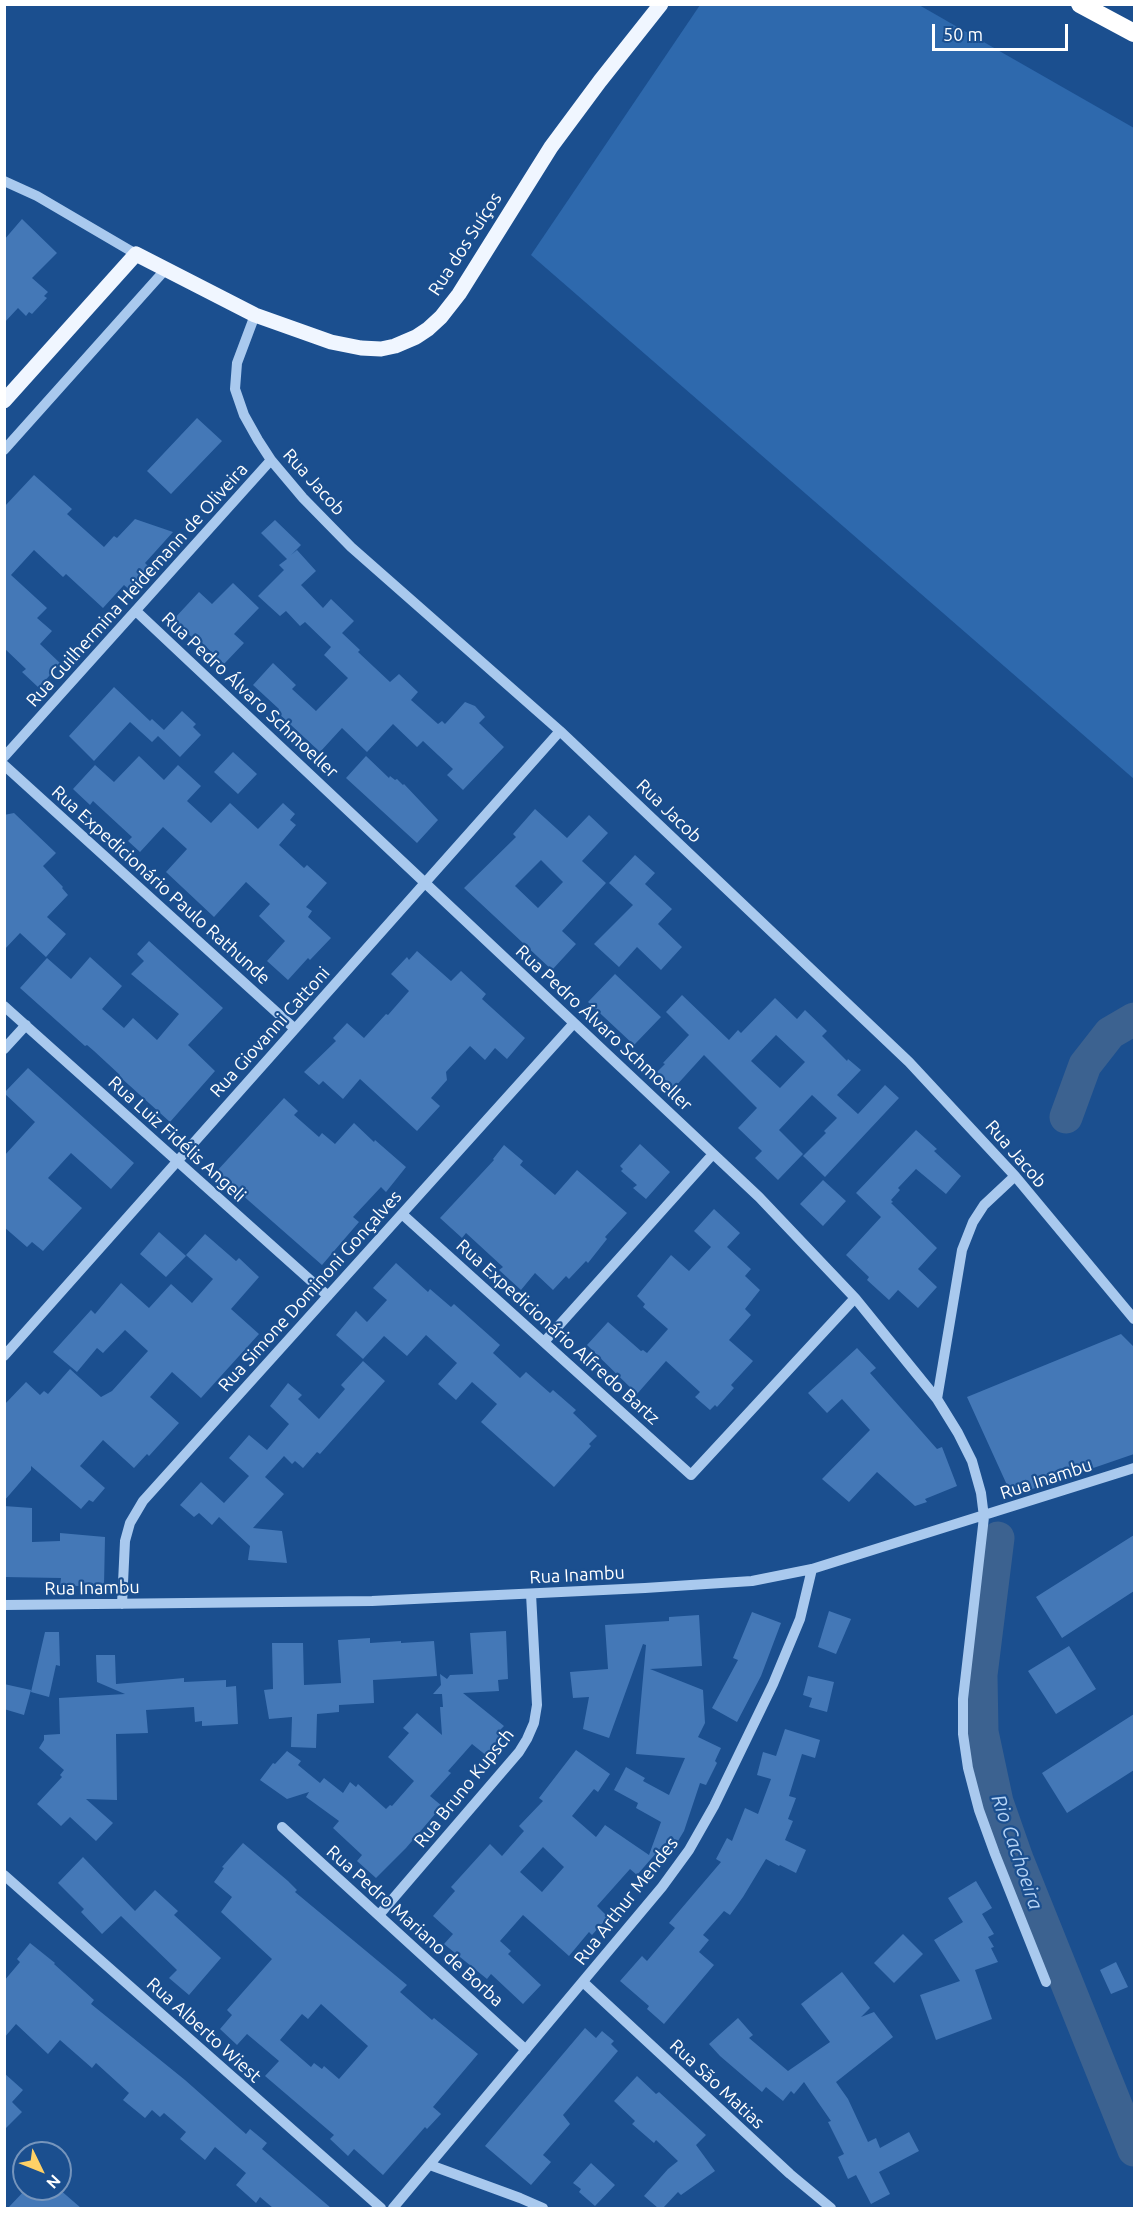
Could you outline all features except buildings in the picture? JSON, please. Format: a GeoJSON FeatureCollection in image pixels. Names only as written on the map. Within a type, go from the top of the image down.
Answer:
{"type":"FeatureCollection","features":[{"type":"Feature","properties":{"kind":"highway"},"geometry":{"type":"LineString","coordinates":[[1080,4],[1134,33]]}},
{"type":"Feature","properties":{"kind":"main road","name":"Rua dos Suíços"},"geometry":{"type":"LineString","coordinates":[[136,254],[255,315],[331,342],[361,348],[381,349],[395,346],[428,329],[459,294],[551,147],[661,4]]}},
{"type":"Feature","properties":{"kind":"main road"},"geometry":{"type":"LineString","coordinates":[[4,401],[136,254]]}},
{"type":"Feature","properties":{"kind":"street","name":"Rua dos Suíços"},"geometry":{"type":"LineString","coordinates":[[4,181],[37,196],[136,254]]}},
{"type":"Feature","properties":{"kind":"street"},"geometry":{"type":"LineString","coordinates":[[4,450],[165,270]]}},
{"type":"Feature","properties":{"kind":"street","name":"Rua Jacob"},"geometry":{"type":"LineString","coordinates":[[255,315],[237,363],[236,389],[244,415],[271,460],[303,498],[351,547],[560,730],[909,1062],[1015,1176],[1134,1319]]}},
{"type":"Feature","properties":{"kind":"street","name":"Rua Guilhermina Heidemann de Oliveira"},"geometry":{"type":"LineString","coordinates":[[4,758],[271,460]]}},
{"type":"Feature","properties":{"kind":"street","name":"Rua Pedro Álvaro Schmoeller"},"geometry":{"type":"LineString","coordinates":[[136,611],[791,1230],[855,1298],[937,1399],[972,1461],[981,1493],[984,1516],[963,1699],[963,1734],[968,1768],[979,1810],[1046,1983]]}},
{"type":"Feature","properties":{"kind":"street","name":"Rua Giovanni Cattoni"},"geometry":{"type":"LineString","coordinates":[[4,1356],[560,730]]}},
{"type":"Feature","properties":{"kind":"street","name":"Rua Expedicionário Paulo Rathunde"},"geometry":{"type":"LineString","coordinates":[[4,765],[295,1029]]}},
{"type":"Feature","properties":{"kind":"street","name":"Rua Luiz Fidélis Angeli"},"geometry":{"type":"LineString","coordinates":[[4,1006],[328,1296]]}},
{"type":"Feature","properties":{"kind":"street","name":"Rua Simone Dominoni Gonçalves"},"geometry":{"type":"LineString","coordinates":[[122,1604],[125,1541],[136,1511],[574,1023]]}},
{"type":"Feature","properties":{"kind":"street"},"geometry":{"type":"LineString","coordinates":[[4,1049],[26,1025]]}},
{"type":"Feature","properties":{"kind":"street"},"geometry":{"type":"LineString","coordinates":[[544,1342],[713,1154]]}},
{"type":"Feature","properties":{"kind":"street"},"geometry":{"type":"LineString","coordinates":[[937,1399],[962,1250],[973,1222],[984,1205],[1015,1176]]}},
{"type":"Feature","properties":{"kind":"street","name":"Rua Expedicionário Alfredo Bartz"},"geometry":{"type":"LineString","coordinates":[[402,1214],[691,1474],[855,1298]]}},
{"type":"Feature","properties":{"kind":"street","name":"Rua Inambu"},"geometry":{"type":"LineString","coordinates":[[4,1605],[372,1601],[752,1581],[812,1569],[1134,1468]]}},
{"type":"Feature","properties":{"kind":"street","name":"Rua Arthur Mendes"},"geometry":{"type":"LineString","coordinates":[[393,2208],[662,1887],[702,1828],[786,1653],[800,1619],[812,1569]]}},
{"type":"Feature","properties":{"kind":"street","name":"Rua Bruno Kupsch"},"geometry":{"type":"LineString","coordinates":[[379,1915],[519,1752],[527,1739],[534,1723],[537,1705],[531,1594]]}},
{"type":"Feature","properties":{"kind":"street","name":"Rua Pedro Mariano de Borba"},"geometry":{"type":"LineString","coordinates":[[282,1827],[526,2050]]}},
{"type":"Feature","properties":{"kind":"street","name":"Rua Alberto Wiest"},"geometry":{"type":"LineString","coordinates":[[4,1875],[381,2208]]}},
{"type":"Feature","properties":{"kind":"street","name":"Rua São Matias"},"geometry":{"type":"LineString","coordinates":[[583,1982],[782,2166],[831,2208]]}},
{"type":"Feature","properties":{"kind":"street"},"geometry":{"type":"LineString","coordinates":[[430,2165],[543,2208]]}},
{"type":"Feature","properties":{"kind":"shaded area"},"geometry":{"type":"Polygon","coordinates":[[[700,5],[919,5],[1134,128],[1134,779],[531,255],[700,5]]]}},
{"type":"Feature","properties":{"kind":"waterway","name":"Rio Cachoeira"},"geometry":{"type":"LineString","coordinates":[[1066,1117],[1085,1065],[1110,1033],[1134,1019]]}},
{"type":"Feature","properties":{"kind":"waterway","name":"Rio Cachoeira"},"geometry":{"type":"LineString","coordinates":[[998,1538],[981,1675],[982,1732],[997,1802],[1017,1859],[1134,2150]]}}]}
